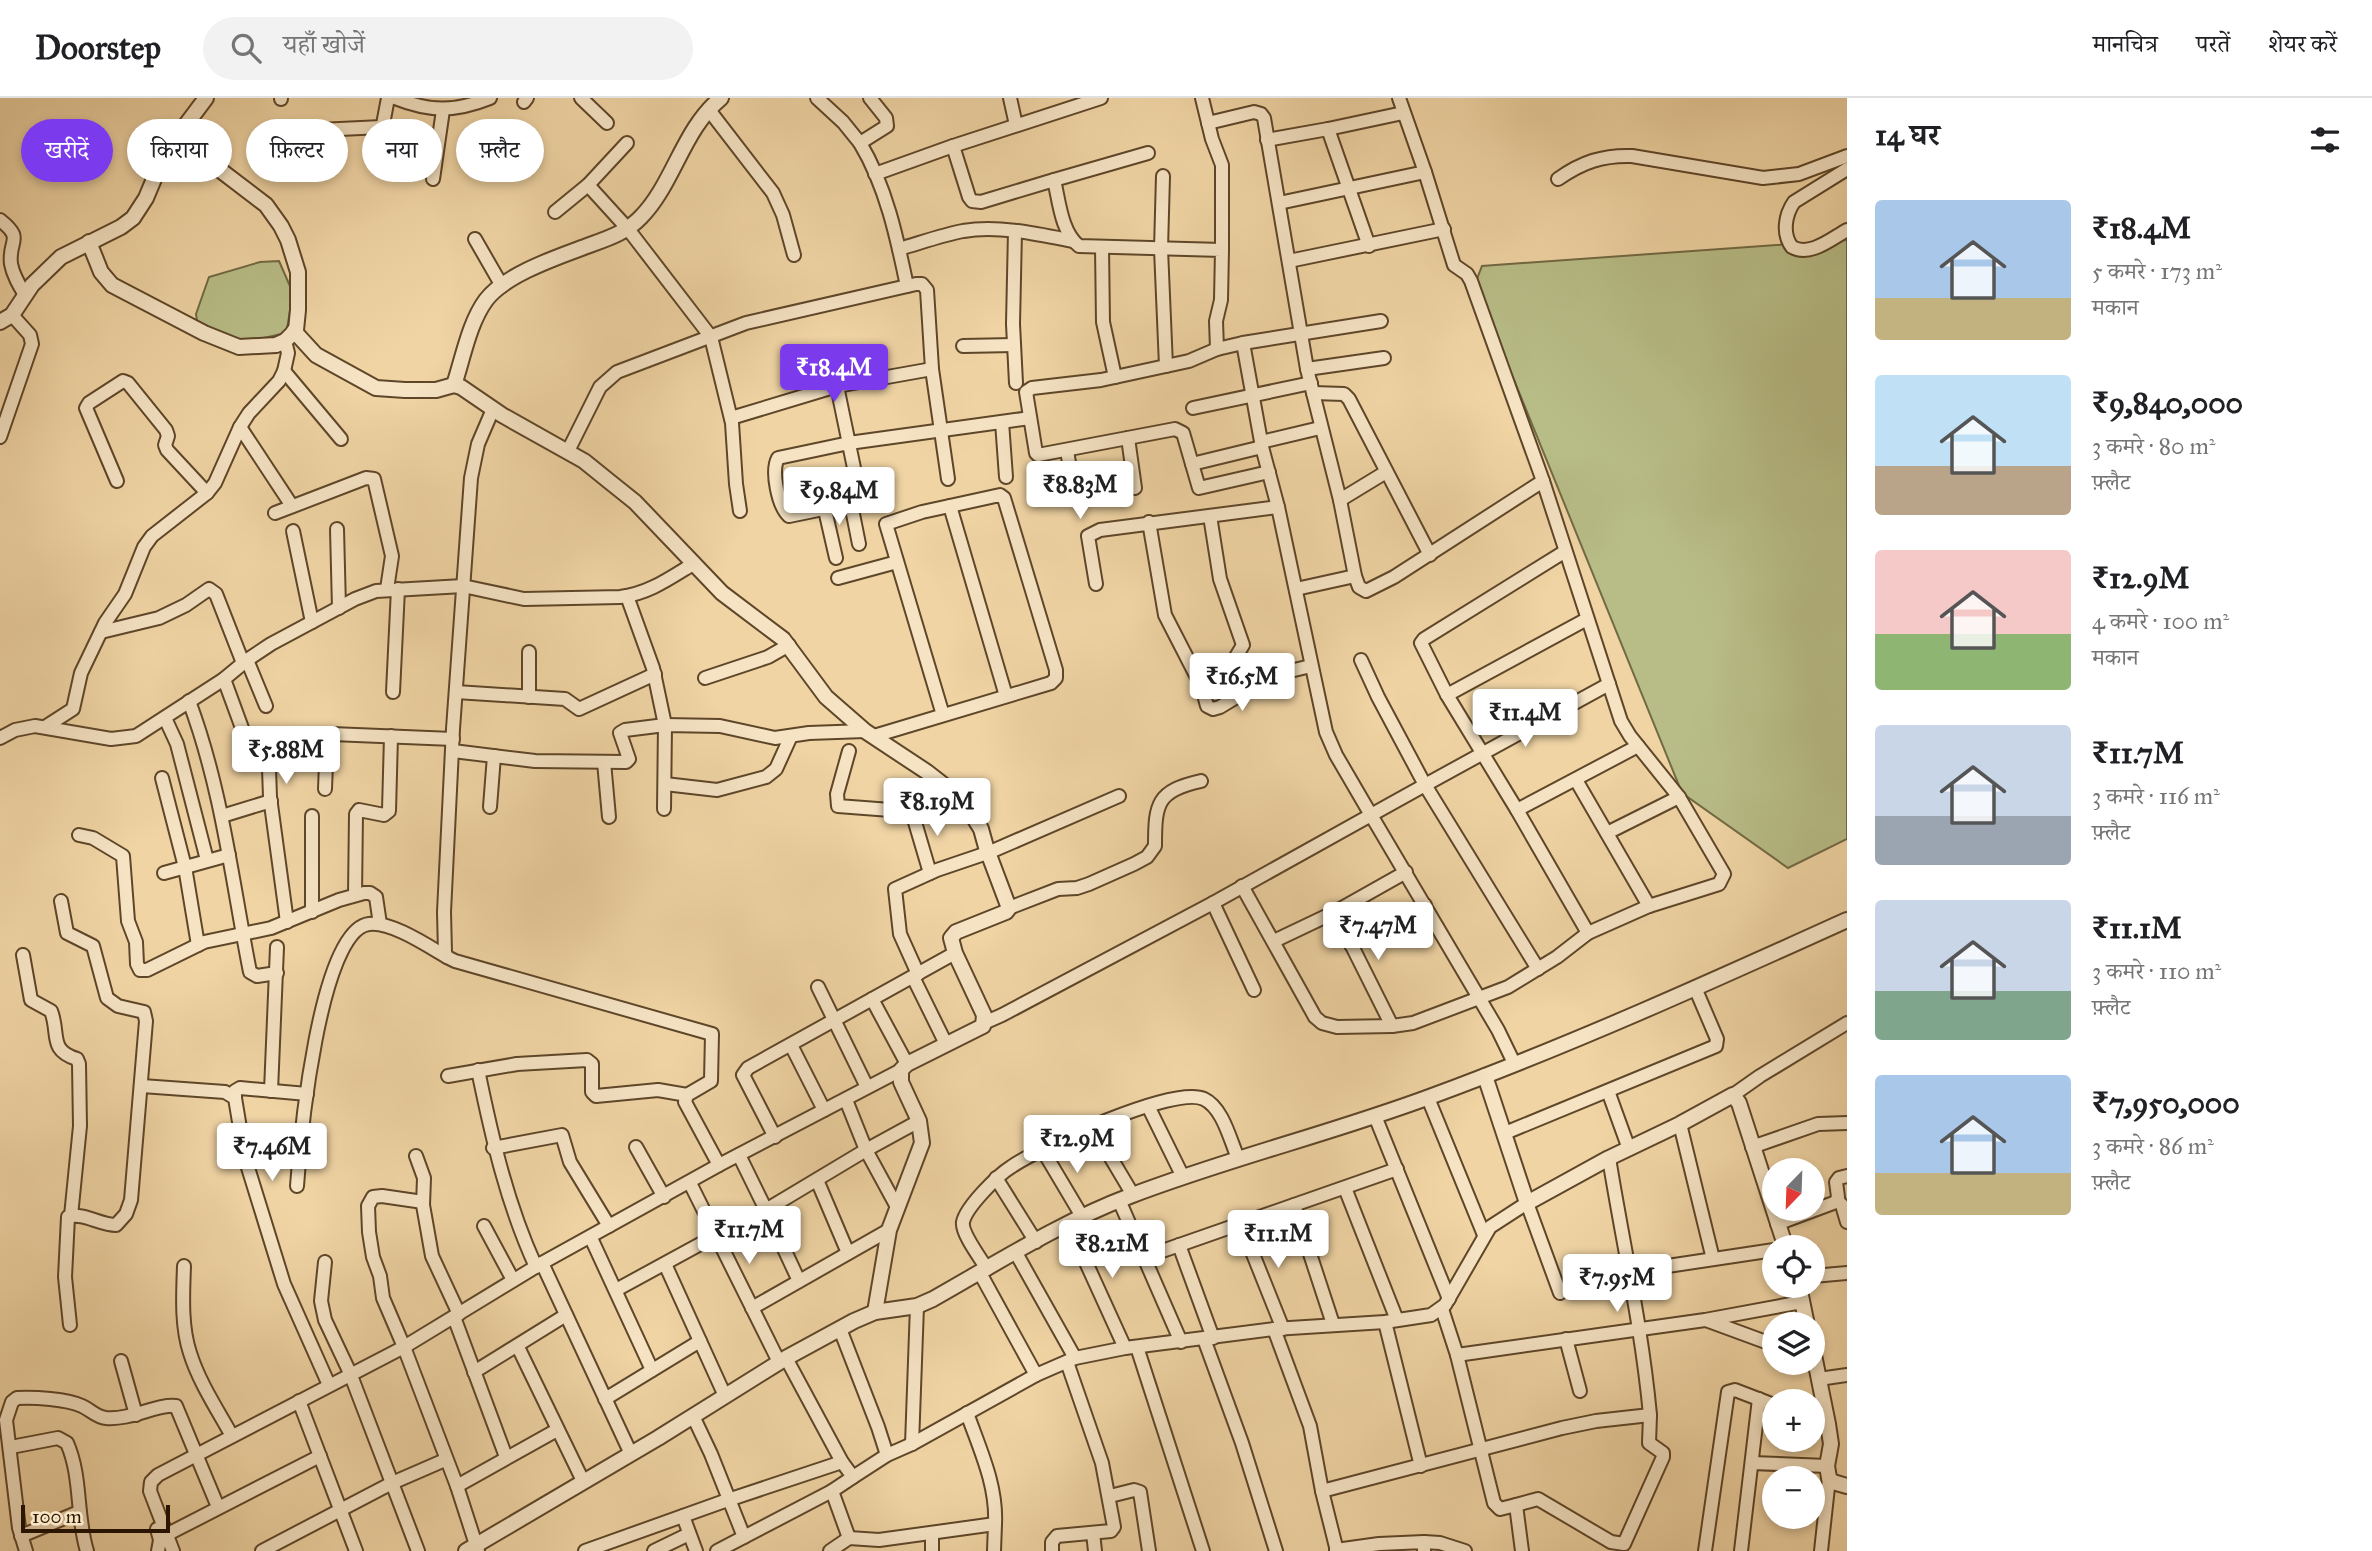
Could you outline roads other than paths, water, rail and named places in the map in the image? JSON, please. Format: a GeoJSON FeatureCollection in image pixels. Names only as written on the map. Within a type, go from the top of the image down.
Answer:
{"type":"FeatureCollection","features":[{"type":"Feature","properties":{"kind":"street"},"geometry":{"type":"LineString","coordinates":[[190,119],[206,98]]}},
{"type":"Feature","properties":{"kind":"street"},"geometry":{"type":"LineString","coordinates":[[384,119],[388,98]]}},
{"type":"Feature","properties":{"kind":"street"},"geometry":{"type":"LineString","coordinates":[[395,98],[425,108],[443,110],[490,98]]}},
{"type":"Feature","properties":{"kind":"street"},"geometry":{"type":"LineString","coordinates":[[581,98],[607,122]]}},
{"type":"Feature","properties":{"kind":"street"},"geometry":{"type":"LineString","coordinates":[[454,385],[478,313],[485,300],[502,286],[539,266],[628,229],[653,202],[685,144],[721,98]]}},
{"type":"Feature","properties":{"kind":"street"},"geometry":{"type":"LineString","coordinates":[[817,98],[843,122],[860,143],[875,174],[895,231],[907,286]]}},
{"type":"Feature","properties":{"kind":"street"},"geometry":{"type":"LineString","coordinates":[[860,143],[887,126],[886,118],[870,98]]}},
{"type":"Feature","properties":{"kind":"street"},"geometry":{"type":"LineString","coordinates":[[1010,98],[1016,125]]}},
{"type":"Feature","properties":{"kind":"street"},"geometry":{"type":"LineString","coordinates":[[1202,98],[1212,139],[1222,165],[1222,300],[1216,321],[1217,349]]}},
{"type":"Feature","properties":{"kind":"street"},"geometry":{"type":"LineString","coordinates":[[1242,886],[1319,1021],[1337,1027],[1413,1023],[1479,999],[1508,987],[1538,969],[1588,933],[1649,906],[1719,884],[1724,878],[1719,863],[1679,797],[1621,721],[1543,481],[1471,281],[1467,274],[1454,265],[1399,98]]}},
{"type":"Feature","properties":{"kind":"street"},"geometry":{"type":"LineString","coordinates":[[875,174],[1073,103],[1094,99]]}},
{"type":"Feature","properties":{"kind":"street"},"geometry":{"type":"LineString","coordinates":[[442,119],[443,110]]}},
{"type":"Feature","properties":{"kind":"street"},"geometry":{"type":"LineString","coordinates":[[709,110],[773,193],[783,215],[794,255]]}},
{"type":"Feature","properties":{"kind":"street"},"geometry":{"type":"LineString","coordinates":[[1208,123],[1246,113],[1258,113],[1264,118],[1307,369],[1359,587],[1366,591],[1394,577],[1543,481]]}},
{"type":"Feature","properties":{"kind":"street"},"geometry":{"type":"LineString","coordinates":[[1267,141],[1404,113]]}},
{"type":"Feature","properties":{"kind":"street"},"geometry":{"type":"LineString","coordinates":[[1328,130],[1369,246]]}},
{"type":"Feature","properties":{"kind":"street"},"geometry":{"type":"LineString","coordinates":[[555,212],[588,185],[627,143]]}},
{"type":"Feature","properties":{"kind":"street"},"geometry":{"type":"LineString","coordinates":[[953,146],[969,197],[976,202],[1148,153]]}},
{"type":"Feature","properties":{"kind":"street"},"geometry":{"type":"LineString","coordinates":[[1558,179],[1588,162],[1616,156],[1642,157],[1763,178],[1799,174],[1847,156]]}},
{"type":"Feature","properties":{"kind":"street"},"geometry":{"type":"LineString","coordinates":[[1847,169],[1794,202],[1790,209],[1786,233],[1792,247],[1808,250],[1847,230]]}},
{"type":"Feature","properties":{"kind":"street"},"geometry":{"type":"LineString","coordinates":[[1279,203],[1425,172]]}},
{"type":"Feature","properties":{"kind":"street"},"geometry":{"type":"LineString","coordinates":[[1163,176],[1161,248],[1166,366]]}},
{"type":"Feature","properties":{"kind":"street"},"geometry":{"type":"LineString","coordinates":[[45,727],[73,709],[81,673],[101,632],[125,594],[147,542],[207,493],[219,477],[240,427],[255,406],[279,381],[284,371],[298,310],[298,272],[281,226],[266,205],[232,179]]}},
{"type":"Feature","properties":{"kind":"street"},"geometry":{"type":"LineString","coordinates":[[1054,180],[1066,226],[1073,241]]}},
{"type":"Feature","properties":{"kind":"street"},"geometry":{"type":"LineString","coordinates":[[0,437],[32,344],[30,335],[6,318],[50,265],[72,250],[121,226],[140,209],[153,182]]}},
{"type":"Feature","properties":{"kind":"street"},"geometry":{"type":"LineString","coordinates":[[588,185],[628,229],[712,337],[731,418],[740,512]]}},
{"type":"Feature","properties":{"kind":"street"},"geometry":{"type":"LineString","coordinates":[[0,220],[13,230],[15,236],[11,265],[25,295]]}},
{"type":"Feature","properties":{"kind":"street"},"geometry":{"type":"LineString","coordinates":[[899,249],[962,231],[988,229],[1073,241],[1083,247],[1222,250]]}},
{"type":"Feature","properties":{"kind":"street"},"geometry":{"type":"LineString","coordinates":[[1289,261],[1444,229]]}},
{"type":"Feature","properties":{"kind":"street"},"geometry":{"type":"LineString","coordinates":[[1015,232],[1016,383]]}},
{"type":"Feature","properties":{"kind":"street"},"geometry":{"type":"LineString","coordinates":[[475,239],[502,286]]}},
{"type":"Feature","properties":{"kind":"street"},"geometry":{"type":"LineString","coordinates":[[89,242],[101,272],[112,285],[204,333],[239,347],[266,346],[290,336]]}},
{"type":"Feature","properties":{"kind":"street"},"geometry":{"type":"LineString","coordinates":[[1102,247],[1103,322],[1115,377]]}},
{"type":"Feature","properties":{"kind":"street"},"geometry":{"type":"LineString","coordinates":[[568,451],[600,387],[617,372],[746,323],[922,284],[927,290],[932,369],[948,479]]}},
{"type":"Feature","properties":{"kind":"street"},"geometry":{"type":"LineString","coordinates":[[1269,472],[1200,488],[1197,486],[1183,433],[1179,429],[1038,455],[1026,395],[1028,390],[1115,377],[1188,362],[1217,349],[1243,343],[1381,321]]}},
{"type":"Feature","properties":{"kind":"street"},"geometry":{"type":"LineString","coordinates":[[290,336],[316,355],[376,388],[436,390],[454,385],[584,461],[635,502],[722,593],[768,626],[789,645],[817,687],[870,734],[963,800],[978,822],[1009,908]]}},
{"type":"Feature","properties":{"kind":"street"},"geometry":{"type":"LineString","coordinates":[[1243,343],[1261,444],[1278,507],[1311,666],[1330,742],[1512,1057]]}},
{"type":"Feature","properties":{"kind":"street"},"geometry":{"type":"LineString","coordinates":[[963,346],[1014,345]]}},
{"type":"Feature","properties":{"kind":"street"},"geometry":{"type":"LineString","coordinates":[[1307,369],[1384,358]]}},
{"type":"Feature","properties":{"kind":"street"},"geometry":{"type":"LineString","coordinates":[[731,418],[837,386],[932,369]]}},
{"type":"Feature","properties":{"kind":"street"},"geometry":{"type":"LineString","coordinates":[[284,371],[341,439]]}},
{"type":"Feature","properties":{"kind":"street"},"geometry":{"type":"LineString","coordinates":[[117,481],[86,408],[89,403],[122,380],[128,383],[166,430],[167,450],[207,493]]}},
{"type":"Feature","properties":{"kind":"street"},"geometry":{"type":"LineString","coordinates":[[837,386],[849,443],[861,499],[851,504],[792,517],[787,515],[778,492],[775,463],[781,457],[849,443],[1030,418]]}},
{"type":"Feature","properties":{"kind":"street"},"geometry":{"type":"LineString","coordinates":[[1193,408],[1251,394],[1312,388],[1346,396],[1430,555]]}},
{"type":"Feature","properties":{"kind":"street"},"geometry":{"type":"LineString","coordinates":[[447,957],[443,943],[463,586],[474,460],[485,423],[493,409]]}},
{"type":"Feature","properties":{"kind":"street"},"geometry":{"type":"LineString","coordinates":[[1002,422],[1006,477]]}},
{"type":"Feature","properties":{"kind":"street"},"geometry":{"type":"LineString","coordinates":[[240,427],[292,506]]}},
{"type":"Feature","properties":{"kind":"street"},"geometry":{"type":"LineString","coordinates":[[1192,464],[1320,428]]}},
{"type":"Feature","properties":{"kind":"street"},"geometry":{"type":"LineString","coordinates":[[1128,438],[1135,488]]}},
{"type":"Feature","properties":{"kind":"street"},"geometry":{"type":"LineString","coordinates":[[1067,451],[1075,497]]}},
{"type":"Feature","properties":{"kind":"street"},"geometry":{"type":"LineString","coordinates":[[1340,500],[1386,472]]}},
{"type":"Feature","properties":{"kind":"street"},"geometry":{"type":"LineString","coordinates":[[275,513],[366,478],[374,479],[392,556],[393,692]]}},
{"type":"Feature","properties":{"kind":"street"},"geometry":{"type":"LineString","coordinates":[[325,789],[328,736],[335,734],[391,736],[453,745],[494,756],[547,762],[629,762],[620,735],[622,730],[665,725],[720,726],[775,738],[870,734],[943,715],[1051,683],[1056,678],[1056,670],[1004,498],[997,495],[887,522],[886,526],[943,715]]}},
{"type":"Feature","properties":{"kind":"street"},"geometry":{"type":"LineString","coordinates":[[851,504],[859,544]]}},
{"type":"Feature","properties":{"kind":"street"},"geometry":{"type":"LineString","coordinates":[[950,506],[1006,696]]}},
{"type":"Feature","properties":{"kind":"street"},"geometry":{"type":"LineString","coordinates":[[1096,584],[1088,536],[1100,530],[1278,507]]}},
{"type":"Feature","properties":{"kind":"street"},"geometry":{"type":"LineString","coordinates":[[825,510],[836,558]]}},
{"type":"Feature","properties":{"kind":"street"},"geometry":{"type":"LineString","coordinates":[[1202,687],[1234,660],[1243,645],[1220,579],[1210,516]]}},
{"type":"Feature","properties":{"kind":"street"},"geometry":{"type":"LineString","coordinates":[[1149,523],[1165,615],[1210,708],[1216,708],[1273,676],[1311,666]]}},
{"type":"Feature","properties":{"kind":"street"},"geometry":{"type":"LineString","coordinates":[[337,529],[339,608]]}},
{"type":"Feature","properties":{"kind":"street"},"geometry":{"type":"LineString","coordinates":[[293,531],[312,622]]}},
{"type":"Feature","properties":{"kind":"street"},"geometry":{"type":"LineString","coordinates":[[1564,552],[1424,639],[1422,646],[1447,695],[1588,933]]}},
{"type":"Feature","properties":{"kind":"street"},"geometry":{"type":"LineString","coordinates":[[838,578],[897,562]]}},
{"type":"Feature","properties":{"kind":"street"},"geometry":{"type":"LineString","coordinates":[[0,738],[26,727],[45,727],[111,739],[136,736],[224,679],[245,661],[368,593],[393,589],[463,586],[524,598],[627,596],[651,588],[693,564]]}},
{"type":"Feature","properties":{"kind":"street"},"geometry":{"type":"LineString","coordinates":[[1296,589],[1355,576]]}},
{"type":"Feature","properties":{"kind":"street"},"geometry":{"type":"LineString","coordinates":[[101,632],[159,618],[186,605],[209,589],[216,594],[266,706]]}},
{"type":"Feature","properties":{"kind":"street"},"geometry":{"type":"LineString","coordinates":[[627,596],[654,674],[665,725],[664,810]]}},
{"type":"Feature","properties":{"kind":"street"},"geometry":{"type":"LineString","coordinates":[[1447,695],[1587,619]]}},
{"type":"Feature","properties":{"kind":"street"},"geometry":{"type":"LineString","coordinates":[[705,678],[768,657],[789,645]]}},
{"type":"Feature","properties":{"kind":"street"},"geometry":{"type":"LineString","coordinates":[[529,652],[529,697]]}},
{"type":"Feature","properties":{"kind":"street"},"geometry":{"type":"LineString","coordinates":[[1361,660],[1377,697],[1426,785],[1538,969]]}},
{"type":"Feature","properties":{"kind":"street"},"geometry":{"type":"LineString","coordinates":[[456,692],[565,699],[579,709],[654,674]]}},
{"type":"Feature","properties":{"kind":"street"},"geometry":{"type":"LineString","coordinates":[[224,679],[246,739],[251,740],[263,735],[268,737],[271,801],[287,922]]}},
{"type":"Feature","properties":{"kind":"street"},"geometry":{"type":"LineString","coordinates":[[173,1551],[150,1491],[151,1482],[158,1475],[404,1347],[513,1280],[719,1165],[846,1100],[946,1044],[980,1029],[984,1023],[1002,1016],[1213,903],[1609,684]]}},
{"type":"Feature","properties":{"kind":"street"},"geometry":{"type":"LineString","coordinates":[[189,701],[204,743],[222,816],[250,972],[257,976],[277,972]]}},
{"type":"Feature","properties":{"kind":"street"},"geometry":{"type":"LineString","coordinates":[[165,718],[177,744],[206,860]]}},
{"type":"Feature","properties":{"kind":"street"},"geometry":{"type":"LineString","coordinates":[[355,895],[356,814],[359,810],[384,815],[388,811],[391,736]]}},
{"type":"Feature","properties":{"kind":"street"},"geometry":{"type":"LineString","coordinates":[[665,784],[717,790],[766,777],[776,769],[791,736]]}},
{"type":"Feature","properties":{"kind":"street"},"geometry":{"type":"LineString","coordinates":[[1517,810],[1638,746]]}},
{"type":"Feature","properties":{"kind":"street"},"geometry":{"type":"LineString","coordinates":[[849,751],[837,794],[838,806],[948,813],[963,800]]}},
{"type":"Feature","properties":{"kind":"street"},"geometry":{"type":"LineString","coordinates":[[490,807],[494,756]]}},
{"type":"Feature","properties":{"kind":"street"},"geometry":{"type":"LineString","coordinates":[[604,762],[609,817]]}},
{"type":"Feature","properties":{"kind":"street"},"geometry":{"type":"LineString","coordinates":[[162,778],[185,867],[198,945]]}},
{"type":"Feature","properties":{"kind":"street"},"geometry":{"type":"LineString","coordinates":[[1576,780],[1649,906]]}},
{"type":"Feature","properties":{"kind":"street"},"geometry":{"type":"LineString","coordinates":[[984,1023],[982,1009],[955,953],[951,938],[957,932],[1006,912],[1009,908],[1058,889],[1083,886],[1147,857],[1155,846],[1155,816],[1164,797],[1180,786],[1201,781]]}},
{"type":"Feature","properties":{"kind":"street"},"geometry":{"type":"LineString","coordinates":[[946,1044],[900,934],[894,892],[898,886],[990,852],[1119,796]]}},
{"type":"Feature","properties":{"kind":"street"},"geometry":{"type":"LineString","coordinates":[[1607,834],[1679,797]]}},
{"type":"Feature","properties":{"kind":"street"},"geometry":{"type":"LineString","coordinates":[[222,816],[271,801]]}},
{"type":"Feature","properties":{"kind":"street"},"geometry":{"type":"LineString","coordinates":[[912,812],[930,873]]}},
{"type":"Feature","properties":{"kind":"street"},"geometry":{"type":"LineString","coordinates":[[312,816],[312,912]]}},
{"type":"Feature","properties":{"kind":"street"},"geometry":{"type":"LineString","coordinates":[[79,835],[93,838],[123,856],[128,921],[136,942],[137,964],[140,970],[147,970],[198,945],[287,922],[355,895],[370,893],[376,897],[380,924]]}},
{"type":"Feature","properties":{"kind":"street"},"geometry":{"type":"LineString","coordinates":[[164,873],[229,855]]}},
{"type":"Feature","properties":{"kind":"street"},"geometry":{"type":"LineString","coordinates":[[1274,942],[1406,872]]}},
{"type":"Feature","properties":{"kind":"street"},"geometry":{"type":"LineString","coordinates":[[61,901],[66,933],[93,946],[107,998],[118,1006],[139,1010],[146,1016],[133,1193],[126,1214],[116,1225],[71,1216]]}},
{"type":"Feature","properties":{"kind":"street"},"geometry":{"type":"LineString","coordinates":[[1213,903],[1254,990]]}},
{"type":"Feature","properties":{"kind":"street"},"geometry":{"type":"LineString","coordinates":[[1351,945],[1425,905]]}},
{"type":"Feature","properties":{"kind":"street"},"geometry":{"type":"LineString","coordinates":[[1335,912],[1392,1026]]}},
{"type":"Feature","properties":{"kind":"street"},"geometry":{"type":"LineString","coordinates":[[423,1202],[376,1196],[369,1203],[373,1257],[380,1276],[383,1298],[457,1486],[473,1549],[783,1360],[875,1312],[917,1306],[1036,1242],[1126,1198],[1238,1158],[1375,1116],[1486,1076],[1512,1057],[1696,989],[1847,920]]}},
{"type":"Feature","properties":{"kind":"street"},"geometry":{"type":"LineString","coordinates":[[298,1186],[307,1094],[324,1002],[337,960],[359,927],[380,924],[455,961],[712,1034],[711,1082],[687,1095],[658,1090],[596,1096],[592,1093],[592,1064],[587,1060],[517,1064],[448,1076]]}},
{"type":"Feature","properties":{"kind":"street"},"geometry":{"type":"LineString","coordinates":[[271,1091],[277,947]]}},
{"type":"Feature","properties":{"kind":"street"},"geometry":{"type":"LineString","coordinates":[[775,1137],[743,1076],[748,1068],[955,953]]}},
{"type":"Feature","properties":{"kind":"street"},"geometry":{"type":"LineString","coordinates":[[23,955],[31,1000],[51,1011],[60,1051],[67,1057],[76,1059],[79,1064],[79,1126],[71,1216],[66,1225],[65,1277],[70,1325]]}},
{"type":"Feature","properties":{"kind":"street"},"geometry":{"type":"LineString","coordinates":[[818,987],[867,1087]]}},
{"type":"Feature","properties":{"kind":"street"},"geometry":{"type":"LineString","coordinates":[[1505,1133],[1716,1046],[1717,1039],[1696,989]]}},
{"type":"Feature","properties":{"kind":"street"},"geometry":{"type":"LineString","coordinates":[[872,999],[904,1067],[901,1082],[919,1121],[922,1143],[890,1230],[875,1312]]}},
{"type":"Feature","properties":{"kind":"street"},"geometry":{"type":"LineString","coordinates":[[717,1551],[832,1491],[887,1455],[912,1444],[1036,1375],[1071,1360],[1131,1347],[1279,1329],[1391,1321],[1431,1315],[1445,1304],[1490,1227],[1527,1203],[1609,1158],[1733,1095],[1847,1023]]}},
{"type":"Feature","properties":{"kind":"street"},"geometry":{"type":"LineString","coordinates":[[791,1045],[824,1110]]}},
{"type":"Feature","properties":{"kind":"street"},"geometry":{"type":"LineString","coordinates":[[478,1070],[506,1190],[631,1454]]}},
{"type":"Feature","properties":{"kind":"street"},"geometry":{"type":"LineString","coordinates":[[1486,1076],[1527,1203],[1560,1293]]}},
{"type":"Feature","properties":{"kind":"street"},"geometry":{"type":"LineString","coordinates":[[142,1086],[225,1092],[235,1098]]}},
{"type":"Feature","properties":{"kind":"street"},"geometry":{"type":"LineString","coordinates":[[307,1094],[240,1088],[235,1091],[235,1098],[245,1158],[284,1284],[329,1385]]}},
{"type":"Feature","properties":{"kind":"street"},"geometry":{"type":"LineString","coordinates":[[1608,1091],[1629,1149]]}},
{"type":"Feature","properties":{"kind":"street"},"geometry":{"type":"LineString","coordinates":[[687,1095],[686,1105],[719,1165]]}},
{"type":"Feature","properties":{"kind":"street"},"geometry":{"type":"LineString","coordinates":[[1733,1095],[1739,1103],[1781,1235]]}},
{"type":"Feature","properties":{"kind":"street"},"geometry":{"type":"LineString","coordinates":[[1036,1375],[965,1232],[963,1222],[996,1178],[1042,1149],[1092,1126],[1148,1106],[1190,1097],[1208,1101],[1219,1114],[1238,1158]]}},
{"type":"Feature","properties":{"kind":"street"},"geometry":{"type":"LineString","coordinates":[[1428,1098],[1484,1235]]}},
{"type":"Feature","properties":{"kind":"street"},"geometry":{"type":"LineString","coordinates":[[846,1100],[866,1150],[897,1207]]}},
{"type":"Feature","properties":{"kind":"street"},"geometry":{"type":"LineString","coordinates":[[1148,1106],[1183,1177]]}},
{"type":"Feature","properties":{"kind":"street"},"geometry":{"type":"LineString","coordinates":[[1375,1116],[1445,1304],[1495,1507],[1505,1509],[1538,1499],[1624,1547],[1662,1453],[1649,1443],[1650,1415],[1641,1328],[1628,1272],[1609,1158]]}},
{"type":"Feature","properties":{"kind":"street"},"geometry":{"type":"LineString","coordinates":[[766,1210],[919,1121]]}},
{"type":"Feature","properties":{"kind":"street"},"geometry":{"type":"LineString","coordinates":[[1752,1147],[1818,1124],[1847,1123]]}},
{"type":"Feature","properties":{"kind":"street"},"geometry":{"type":"LineString","coordinates":[[1680,1124],[1713,1259]]}},
{"type":"Feature","properties":{"kind":"street"},"geometry":{"type":"LineString","coordinates":[[1092,1126],[1126,1198],[1145,1257],[1181,1342]]}},
{"type":"Feature","properties":{"kind":"street"},"geometry":{"type":"LineString","coordinates":[[494,1147],[562,1135],[570,1162],[609,1226]]}},
{"type":"Feature","properties":{"kind":"street"},"geometry":{"type":"LineString","coordinates":[[636,1147],[664,1197]]}},
{"type":"Feature","properties":{"kind":"street"},"geometry":{"type":"LineString","coordinates":[[1042,1149],[1083,1218]]}},
{"type":"Feature","properties":{"kind":"street"},"geometry":{"type":"LineString","coordinates":[[740,1155],[799,1281]]}},
{"type":"Feature","properties":{"kind":"street"},"geometry":{"type":"LineString","coordinates":[[416,1157],[424,1178],[423,1202],[432,1256],[457,1315],[474,1372],[506,1457]]}},
{"type":"Feature","properties":{"kind":"street"},"geometry":{"type":"LineString","coordinates":[[1145,1257],[1397,1170]]}},
{"type":"Feature","properties":{"kind":"street"},"geometry":{"type":"LineString","coordinates":[[1847,1175],[1836,1182],[1837,1200],[1842,1205],[1847,1222]]}},
{"type":"Feature","properties":{"kind":"street"},"geometry":{"type":"LineString","coordinates":[[996,1178],[1036,1242]]}},
{"type":"Feature","properties":{"kind":"street"},"geometry":{"type":"LineString","coordinates":[[817,1180],[848,1253]]}},
{"type":"Feature","properties":{"kind":"street"},"geometry":{"type":"LineString","coordinates":[[690,1183],[752,1308],[853,1477]]}},
{"type":"Feature","properties":{"kind":"street"},"geometry":{"type":"LineString","coordinates":[[1345,1188],[1391,1321],[1421,1466]]}},
{"type":"Feature","properties":{"kind":"street"},"geometry":{"type":"LineString","coordinates":[[1777,1224],[1833,1204],[1837,1200]]}},
{"type":"Feature","properties":{"kind":"street"},"geometry":{"type":"LineString","coordinates":[[1294,1205],[1332,1324]]}},
{"type":"Feature","properties":{"kind":"street"},"geometry":{"type":"LineString","coordinates":[[1241,1224],[1310,1426],[1322,1491],[1337,1550],[1379,1544],[1424,1547],[1440,1543],[1465,1551]]}},
{"type":"Feature","properties":{"kind":"street"},"geometry":{"type":"LineString","coordinates":[[1069,1225],[1131,1347],[1203,1551]]}},
{"type":"Feature","properties":{"kind":"street"},"geometry":{"type":"LineString","coordinates":[[484,1226],[513,1280]]}},
{"type":"Feature","properties":{"kind":"street"},"geometry":{"type":"LineString","coordinates":[[752,1308],[890,1230]]}},
{"type":"Feature","properties":{"kind":"street"},"geometry":{"type":"LineString","coordinates":[[616,1290],[715,1236]]}},
{"type":"Feature","properties":{"kind":"street"},"geometry":{"type":"LineString","coordinates":[[591,1238],[652,1370]]}},
{"type":"Feature","properties":{"kind":"street"},"geometry":{"type":"LineString","coordinates":[[1179,1245],[1276,1551]]}},
{"type":"Feature","properties":{"kind":"street"},"geometry":{"type":"LineString","coordinates":[[1016,1253],[1071,1360],[1110,1496],[1114,1528],[1111,1531],[1057,1536],[1052,1542],[1052,1551]]}},
{"type":"Feature","properties":{"kind":"street"},"geometry":{"type":"LineString","coordinates":[[1628,1272],[1762,1253]]}},
{"type":"Feature","properties":{"kind":"street"},"geometry":{"type":"LineString","coordinates":[[325,1262],[322,1311],[350,1373],[418,1551]]}},
{"type":"Feature","properties":{"kind":"street"},"geometry":{"type":"LineString","coordinates":[[665,1264],[725,1396]]}},
{"type":"Feature","properties":{"kind":"street"},"geometry":{"type":"LineString","coordinates":[[184,1266],[184,1308],[189,1351],[232,1436]]}},
{"type":"Feature","properties":{"kind":"street"},"geometry":{"type":"LineString","coordinates":[[1825,1275],[1847,1273]]}},
{"type":"Feature","properties":{"kind":"street"},"geometry":{"type":"LineString","coordinates":[[1801,1298],[1804,1312]]}},
{"type":"Feature","properties":{"kind":"street"},"geometry":{"type":"LineString","coordinates":[[1457,1354],[1705,1320],[1802,1302]]}},
{"type":"Feature","properties":{"kind":"street"},"geometry":{"type":"LineString","coordinates":[[912,1444],[917,1306]]}},
{"type":"Feature","properties":{"kind":"street"},"geometry":{"type":"LineString","coordinates":[[474,1372],[566,1315]]}},
{"type":"Feature","properties":{"kind":"street"},"geometry":{"type":"LineString","coordinates":[[1705,1320],[1762,1341]]}},
{"type":"Feature","properties":{"kind":"street"},"geometry":{"type":"LineString","coordinates":[[840,1329],[887,1455]]}},
{"type":"Feature","properties":{"kind":"street"},"geometry":{"type":"LineString","coordinates":[[1566,1339],[1580,1391]]}},
{"type":"Feature","properties":{"kind":"street"},"geometry":{"type":"LineString","coordinates":[[605,1399],[700,1341]]}},
{"type":"Feature","properties":{"kind":"street"},"geometry":{"type":"LineString","coordinates":[[518,1347],[583,1481]]}},
{"type":"Feature","properties":{"kind":"street"},"geometry":{"type":"LineString","coordinates":[[121,1361],[136,1415]]}},
{"type":"Feature","properties":{"kind":"street"},"geometry":{"type":"LineString","coordinates":[[1818,1375],[1831,1444],[1821,1551]]}},
{"type":"Feature","properties":{"kind":"street"},"geometry":{"type":"LineString","coordinates":[[1819,1379],[1847,1375]]}},
{"type":"Feature","properties":{"kind":"street"},"geometry":{"type":"LineString","coordinates":[[1705,1551],[1728,1392],[1735,1390],[1762,1400]]}},
{"type":"Feature","properties":{"kind":"street"},"geometry":{"type":"LineString","coordinates":[[26,1551],[20,1536],[10,1447],[3,1428],[12,1402],[17,1398],[74,1403],[102,1417],[121,1418],[176,1406],[218,1507]]}},
{"type":"Feature","properties":{"kind":"street"},"geometry":{"type":"LineString","coordinates":[[1741,1551],[1759,1399]]}},
{"type":"Feature","properties":{"kind":"street"},"geometry":{"type":"LineString","coordinates":[[299,1401],[356,1551]]}},
{"type":"Feature","properties":{"kind":"street"},"geometry":{"type":"LineString","coordinates":[[967,1413],[994,1492],[994,1551]]}},
{"type":"Feature","properties":{"kind":"street"},"geometry":{"type":"LineString","coordinates":[[1322,1491],[1562,1428],[1650,1415]]}},
{"type":"Feature","properties":{"kind":"street"},"geometry":{"type":"LineString","coordinates":[[693,1416],[744,1538]]}},
{"type":"Feature","properties":{"kind":"street"},"geometry":{"type":"LineString","coordinates":[[457,1486],[557,1430]]}},
{"type":"Feature","properties":{"kind":"street"},"geometry":{"type":"LineString","coordinates":[[10,1447],[58,1438],[67,1443],[72,1457],[81,1531],[88,1551]]}},
{"type":"Feature","properties":{"kind":"street"},"geometry":{"type":"LineString","coordinates":[[166,1535],[320,1456]]}},
{"type":"Feature","properties":{"kind":"street"},"geometry":{"type":"LineString","coordinates":[[262,1551],[290,1545],[341,1509],[445,1460]]}},
{"type":"Feature","properties":{"kind":"street"},"geometry":{"type":"LineString","coordinates":[[587,1551],[728,1496],[842,1462]]}},
{"type":"Feature","properties":{"kind":"street"},"geometry":{"type":"LineString","coordinates":[[1752,1463],[1828,1472],[1837,1484],[1847,1486]]}},
{"type":"Feature","properties":{"kind":"street"},"geometry":{"type":"LineString","coordinates":[[140,1487],[160,1540],[158,1551]]}},
{"type":"Feature","properties":{"kind":"street"},"geometry":{"type":"LineString","coordinates":[[1110,1496],[1134,1490],[1140,1492],[1149,1551]]}},
{"type":"Feature","properties":{"kind":"street"},"geometry":{"type":"LineString","coordinates":[[832,1491],[849,1538]]}},
{"type":"Feature","properties":{"kind":"street"},"geometry":{"type":"LineString","coordinates":[[1517,1505],[1522,1551]]}},
{"type":"Feature","properties":{"kind":"street"},"geometry":{"type":"LineString","coordinates":[[20,1536],[79,1512]]}},
{"type":"Feature","properties":{"kind":"street"},"geometry":{"type":"LineString","coordinates":[[682,1516],[696,1551]]}},
{"type":"Feature","properties":{"kind":"street"},"geometry":{"type":"LineString","coordinates":[[830,1551],[849,1538],[879,1545],[932,1533],[995,1524]]}},
{"type":"Feature","properties":{"kind":"street"},"geometry":{"type":"LineString","coordinates":[[932,1533],[932,1551]]}},
{"type":"Feature","properties":{"kind":"street"},"geometry":{"type":"LineString","coordinates":[[1093,1533],[1095,1551]]}},
{"type":"Feature","properties":{"kind":"street"},"geometry":{"type":"LineString","coordinates":[[654,1551],[689,1534]]}}]}
